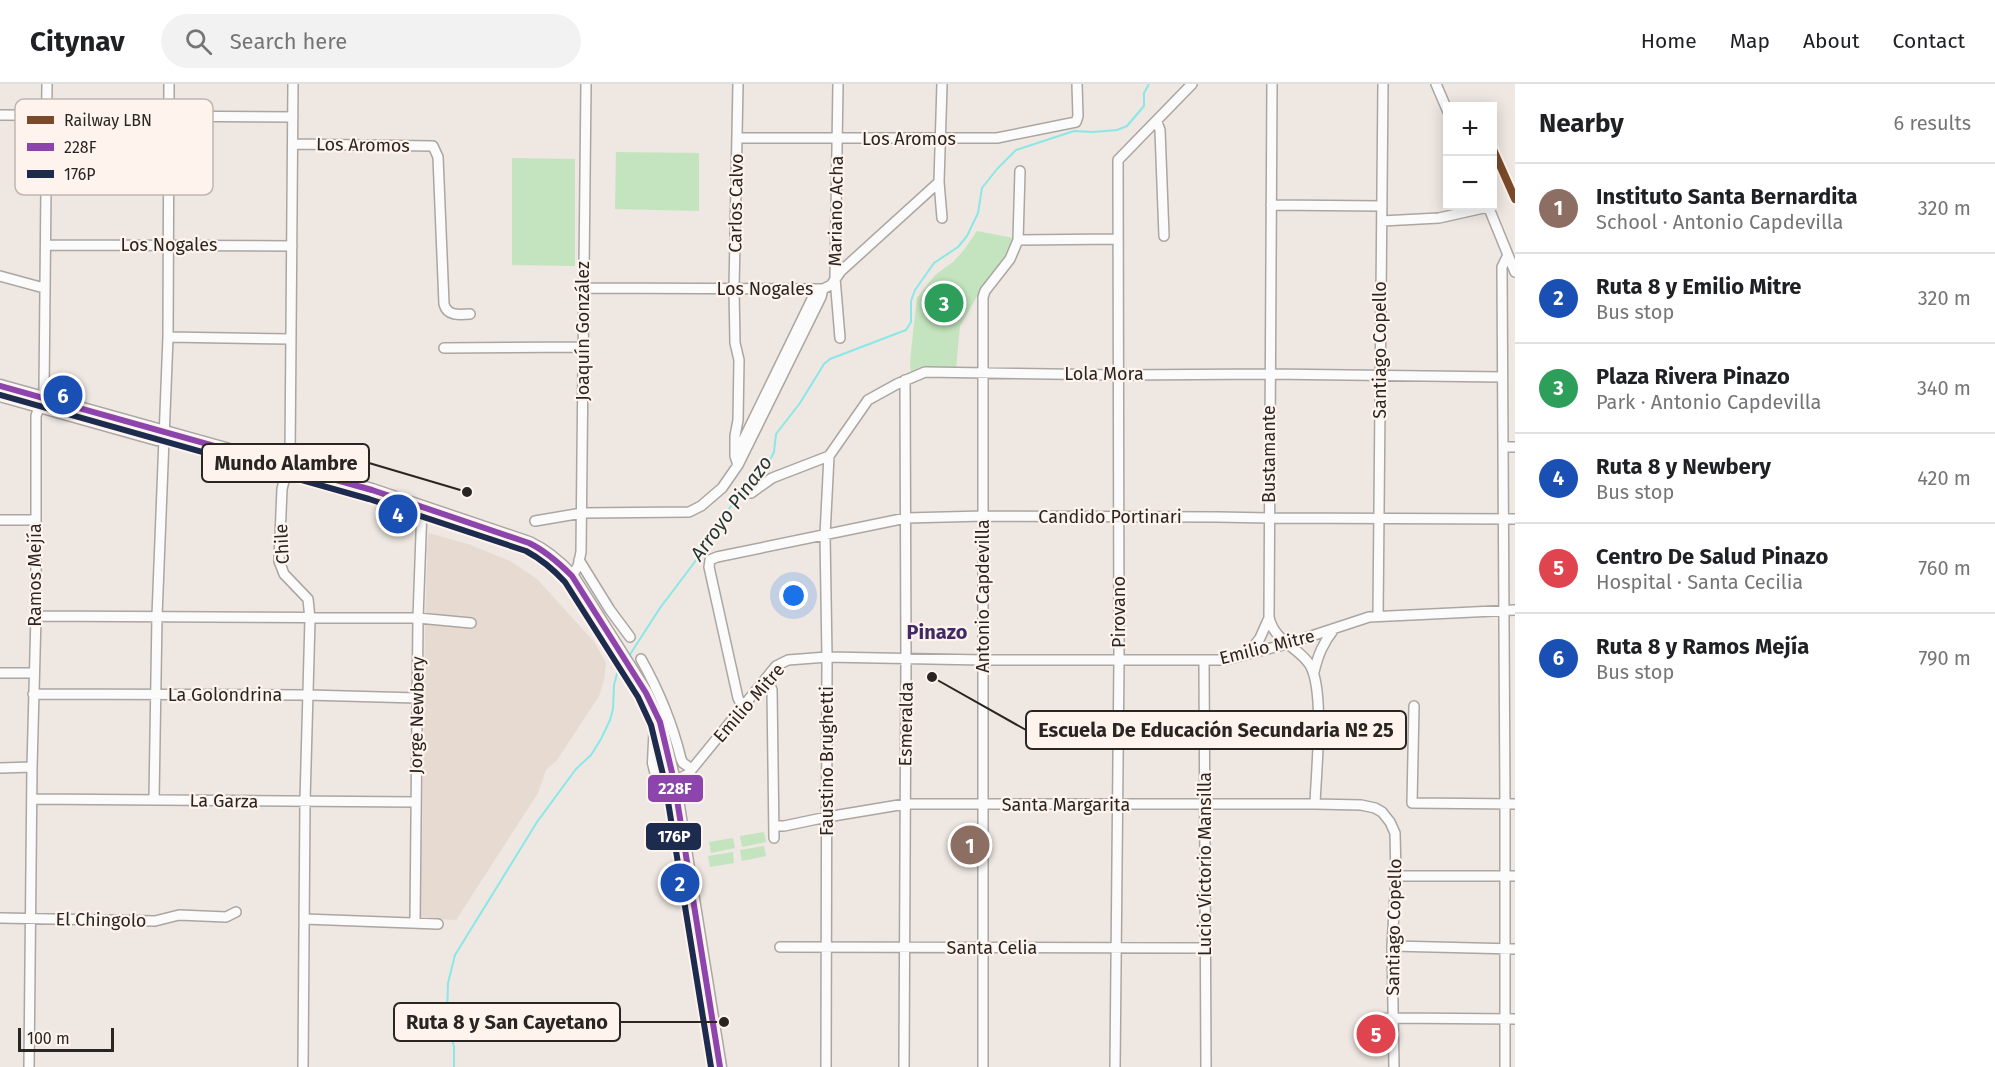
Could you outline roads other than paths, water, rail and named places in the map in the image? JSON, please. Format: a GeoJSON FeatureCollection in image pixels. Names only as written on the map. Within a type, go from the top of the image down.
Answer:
{"type":"FeatureCollection","features":[{"type":"Feature","properties":{"kind":"main road"},"geometry":{"type":"LineString","coordinates":[[0,386],[41,402]]}},
{"type":"Feature","properties":{"kind":"main road"},"geometry":{"type":"LineString","coordinates":[[0,395],[41,402],[288,471],[372,490],[510,536],[539,548],[555,559],[572,576],[656,711],[656,770],[662,780],[674,781],[720,1067]]}},
{"type":"Feature","properties":{"kind":"street"},"geometry":{"type":"LineString","coordinates":[[170,84],[170,99]]}},
{"type":"Feature","properties":{"kind":"street","name":"Chile"},"geometry":{"type":"LineString","coordinates":[[293,84],[288,471],[282,489],[279,561],[284,574],[308,599],[310,619],[303,1067]]}},
{"type":"Feature","properties":{"kind":"street","name":"Joaquín González"},"geometry":{"type":"LineString","coordinates":[[572,576],[579,560],[582,513],[586,84]]}},
{"type":"Feature","properties":{"kind":"street","name":"Carlos Calvo"},"geometry":{"type":"LineString","coordinates":[[737,460],[739,360],[735,344],[734,289],[738,84]]}},
{"type":"Feature","properties":{"kind":"street","name":"Mariano Acha"},"geometry":{"type":"LineString","coordinates":[[838,84],[835,278],[840,338]]}},
{"type":"Feature","properties":{"kind":"street"},"geometry":{"type":"LineString","coordinates":[[942,84],[939,182],[942,218]]}},
{"type":"Feature","properties":{"kind":"street","name":"Los Aromos"},"geometry":{"type":"LineString","coordinates":[[737,138],[1010,137],[1076,122],[1077,84]]}},
{"type":"Feature","properties":{"kind":"street"},"geometry":{"type":"LineString","coordinates":[[1164,236],[1160,130],[1157,122],[1192,84]]}},
{"type":"Feature","properties":{"kind":"street","name":"Bustamante"},"geometry":{"type":"LineString","coordinates":[[1269,617],[1272,84]]}},
{"type":"Feature","properties":{"kind":"street","name":"Santiago Copello"},"geometry":{"type":"LineString","coordinates":[[1378,616],[1383,84]]}},
{"type":"Feature","properties":{"kind":"street"},"geometry":{"type":"LineString","coordinates":[[1436,84],[1444,102]]}},
{"type":"Feature","properties":{"kind":"street"},"geometry":{"type":"LineString","coordinates":[[213,116],[293,117]]}},
{"type":"Feature","properties":{"kind":"street","name":"Pirovano"},"geometry":{"type":"LineString","coordinates":[[1114,1067],[1119,660],[1119,157],[1157,122]]}},
{"type":"Feature","properties":{"kind":"street","name":"Los Aromos"},"geometry":{"type":"LineString","coordinates":[[293,144],[433,146],[438,157],[444,304],[448,312],[453,314],[470,314]]}},
{"type":"Feature","properties":{"kind":"street","name":"Antonio Capdevilla"},"geometry":{"type":"LineString","coordinates":[[982,1067],[983,297],[985,291],[1010,259],[1018,240],[1020,171]]}},
{"type":"Feature","properties":{"kind":"street","name":"Los Nogales"},"geometry":{"type":"LineString","coordinates":[[584,288],[818,290],[831,285],[835,278],[939,182]]}},
{"type":"Feature","properties":{"kind":"street","name":"Ramos Mejía"},"geometry":{"type":"LineString","coordinates":[[29,1067],[36,616],[36,416],[44,392],[46,195]]}},
{"type":"Feature","properties":{"kind":"street"},"geometry":{"type":"LineString","coordinates":[[154,800],[157,616],[168,337],[168,195]]}},
{"type":"Feature","properties":{"kind":"street"},"geometry":{"type":"LineString","coordinates":[[1271,205],[1382,206]]}},
{"type":"Feature","properties":{"kind":"street"},"geometry":{"type":"LineString","coordinates":[[1382,221],[1439,218],[1472,210]]}},
{"type":"Feature","properties":{"kind":"street"},"geometry":{"type":"LineString","coordinates":[[1490,210],[1515,272]]}},
{"type":"Feature","properties":{"kind":"street"},"geometry":{"type":"LineString","coordinates":[[1018,240],[1118,239]]}},
{"type":"Feature","properties":{"kind":"street","name":"Los Nogales"},"geometry":{"type":"LineString","coordinates":[[46,245],[292,246]]}},
{"type":"Feature","properties":{"kind":"street"},"geometry":{"type":"LineString","coordinates":[[1505,1067],[1504,1019],[1510,949],[1510,805],[1504,732],[1502,267],[1508,255]]}},
{"type":"Feature","properties":{"kind":"street"},"geometry":{"type":"LineString","coordinates":[[0,276],[44,288]]}},
{"type":"Feature","properties":{"kind":"street"},"geometry":{"type":"LineString","coordinates":[[535,521],[582,513],[689,512],[701,506],[722,488],[818,290]]}},
{"type":"Feature","properties":{"kind":"street"},"geometry":{"type":"LineString","coordinates":[[168,337],[290,339]]}},
{"type":"Feature","properties":{"kind":"street"},"geometry":{"type":"LineString","coordinates":[[444,348],[584,347]]}},
{"type":"Feature","properties":{"kind":"street","name":"Lola Mora"},"geometry":{"type":"LineString","coordinates":[[829,456],[868,400],[925,372],[1502,377]]}},
{"type":"Feature","properties":{"kind":"street","name":"Esmeralda"},"geometry":{"type":"LineString","coordinates":[[904,1067],[906,947],[905,380]]}},
{"type":"Feature","properties":{"kind":"street"},"geometry":{"type":"LineString","coordinates":[[1503,447],[1515,447]]}},
{"type":"Feature","properties":{"kind":"street"},"geometry":{"type":"LineString","coordinates":[[751,493],[772,478],[829,456]]}},
{"type":"Feature","properties":{"kind":"street","name":"Faustino Brughetti"},"geometry":{"type":"LineString","coordinates":[[826,1067],[825,535],[829,456]]}},
{"type":"Feature","properties":{"kind":"street","name":"Jorge Newbery"},"geometry":{"type":"LineString","coordinates":[[415,923],[418,618],[422,507]]}},
{"type":"Feature","properties":{"kind":"street","name":"Candido Portinari"},"geometry":{"type":"LineString","coordinates":[[743,707],[738,698],[709,567],[710,560],[717,557],[906,518],[1218,516],[1515,519]]}},
{"type":"Feature","properties":{"kind":"street"},"geometry":{"type":"LineString","coordinates":[[0,520],[35,520]]}},
{"type":"Feature","properties":{"kind":"street"},"geometry":{"type":"LineString","coordinates":[[579,560],[630,637]]}},
{"type":"Feature","properties":{"kind":"street","name":"Emilio Mitre"},"geometry":{"type":"LineString","coordinates":[[674,781],[692,769],[776,666],[788,660],[827,657],[983,660],[1224,660],[1287,644],[1369,617],[1515,610]]}},
{"type":"Feature","properties":{"kind":"street"},"geometry":{"type":"LineString","coordinates":[[36,616],[418,618],[471,623]]}},
{"type":"Feature","properties":{"kind":"street"},"geometry":{"type":"LineString","coordinates":[[1269,617],[1271,627],[1306,660],[1314,672],[1319,699],[1315,804]]}},
{"type":"Feature","properties":{"kind":"street"},"geometry":{"type":"LineString","coordinates":[[1248,654],[1260,638],[1269,617]]}},
{"type":"Feature","properties":{"kind":"street"},"geometry":{"type":"LineString","coordinates":[[1314,672],[1324,641],[1335,629]]}},
{"type":"Feature","properties":{"kind":"street"},"geometry":{"type":"LineString","coordinates":[[641,659],[666,708],[681,759],[692,769]]}},
{"type":"Feature","properties":{"kind":"street","name":"Lucio Victorio Mansilla"},"geometry":{"type":"LineString","coordinates":[[1204,661],[1206,1067]]}},
{"type":"Feature","properties":{"kind":"street"},"geometry":{"type":"LineString","coordinates":[[0,673],[34,673]]}},
{"type":"Feature","properties":{"kind":"street"},"geometry":{"type":"LineString","coordinates":[[767,678],[772,690],[774,838]]}},
{"type":"Feature","properties":{"kind":"street","name":"La Golondrina"},"geometry":{"type":"LineString","coordinates":[[33,694],[308,695],[417,698]]}},
{"type":"Feature","properties":{"kind":"street"},"geometry":{"type":"LineString","coordinates":[[1413,706],[1412,803],[1510,805]]}},
{"type":"Feature","properties":{"kind":"street"},"geometry":{"type":"LineString","coordinates":[[1504,732],[1515,732]]}},
{"type":"Feature","properties":{"kind":"street"},"geometry":{"type":"LineString","coordinates":[[0,768],[32,767]]}},
{"type":"Feature","properties":{"kind":"street","name":"La Garza"},"geometry":{"type":"LineString","coordinates":[[32,800],[416,802]]}},
{"type":"Feature","properties":{"kind":"street","name":"Santa Margarita"},"geometry":{"type":"LineString","coordinates":[[774,826],[905,804],[1361,805]]}},
{"type":"Feature","properties":{"kind":"street","name":"Santiago Copello"},"geometry":{"type":"LineString","coordinates":[[1361,805],[1382,812],[1395,833],[1396,876],[1392,946],[1394,1067]]}},
{"type":"Feature","properties":{"kind":"street"},"geometry":{"type":"LineString","coordinates":[[1396,876],[1510,876]]}},
{"type":"Feature","properties":{"kind":"street","name":"El Chingolo"},"geometry":{"type":"LineString","coordinates":[[0,918],[155,921],[179,915],[226,917],[236,912]]}},
{"type":"Feature","properties":{"kind":"street"},"geometry":{"type":"LineString","coordinates":[[304,920],[438,924]]}},
{"type":"Feature","properties":{"kind":"street"},"geometry":{"type":"LineString","coordinates":[[1392,946],[1510,949]]}},
{"type":"Feature","properties":{"kind":"street","name":"Santa Celia"},"geometry":{"type":"LineString","coordinates":[[780,947],[1205,948]]}},
{"type":"Feature","properties":{"kind":"street"},"geometry":{"type":"LineString","coordinates":[[1374,1019],[1515,1019]]}},
{"type":"Feature","properties":{"kind":"waterway","name":"Arroyo Pinazo"},"geometry":{"type":"LineString","coordinates":[[629,656],[742,489],[771,458],[776,434],[800,403],[824,364],[830,359],[906,330],[911,322],[911,301],[915,290],[934,263],[958,247],[967,236],[978,213],[982,188],[997,169],[1016,150],[1074,131],[1117,130],[1127,126],[1144,106],[1144,93],[1149,84]]}},
{"type":"Feature","properties":{"kind":"waterway","name":"Arroyo Pinazo"},"geometry":{"type":"LineString","coordinates":[[454,1067],[454,1047],[447,1015],[448,983],[455,955],[537,822],[576,769],[591,755],[601,739],[610,720],[614,685],[618,670],[622,666]]}},
{"type":"Feature","properties":{"kind":"rail line","name":"LBN"},"geometry":{"type":"LineString","coordinates":[[1496,156],[1515,199]]}},
{"type":"Feature","properties":{"kind":"place","name":"Plaza Rivera Pinazo"},"geometry":{"type":"Point","coordinates":[944,303]}},
{"type":"Feature","properties":{"kind":"place","name":"Ruta 8 y Ramos Mejía"},"geometry":{"type":"Point","coordinates":[63,395]}},
{"type":"Feature","properties":{"kind":"place","name":"Mundo Alambre"},"geometry":{"type":"Point","coordinates":[467,492]}},
{"type":"Feature","properties":{"kind":"place","name":"Ruta 8 y Newbery"},"geometry":{"type":"Point","coordinates":[398,514]}},
{"type":"Feature","properties":{"kind":"place","name":"Escuela De Educación Secundaria Nº 25"},"geometry":{"type":"Point","coordinates":[932,677]}},
{"type":"Feature","properties":{"kind":"place","name":"Instituto Santa Bernardita"},"geometry":{"type":"Point","coordinates":[970,845]}},
{"type":"Feature","properties":{"kind":"place","name":"Ruta 8 y Emilio Mitre"},"geometry":{"type":"Point","coordinates":[680,883]}},
{"type":"Feature","properties":{"kind":"place","name":"Ruta 8 y San Cayetano"},"geometry":{"type":"Point","coordinates":[724,1022]}},
{"type":"Feature","properties":{"kind":"place","name":"Centro De Salud Pinazo"},"geometry":{"type":"Point","coordinates":[1376,1034]}},
{"type":"Feature","properties":{"kind":"district","name":"Pinazo"},"geometry":{"type":"Point","coordinates":[937,632]}}]}
